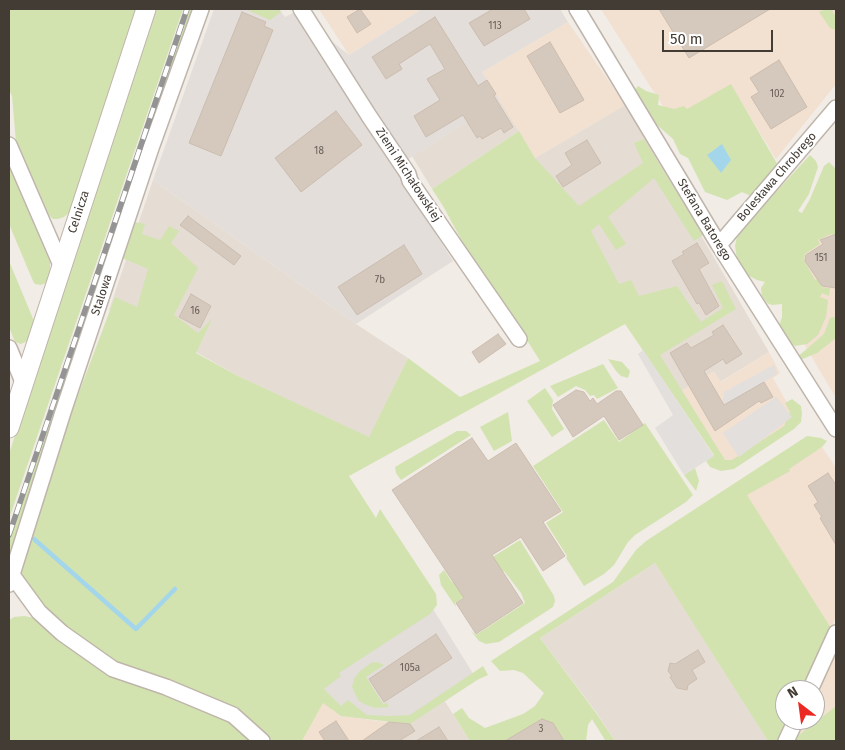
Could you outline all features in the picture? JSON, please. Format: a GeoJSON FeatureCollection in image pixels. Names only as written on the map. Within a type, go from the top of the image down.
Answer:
{"type":"FeatureCollection","features":[{"type":"Feature","properties":{"kind":"street","name":"Celnicza"},"geometry":{"type":"LineString","coordinates":[[10,422],[146,9]]}},
{"type":"Feature","properties":{"kind":"street","name":"Stalowa"},"geometry":{"type":"LineString","coordinates":[[10,579],[63,412],[201,9]]}},
{"type":"Feature","properties":{"kind":"street","name":"Ziemi Michałowskiej"},"geometry":{"type":"LineString","coordinates":[[301,9],[408,174],[410,181],[519,339]]}},
{"type":"Feature","properties":{"kind":"street","name":"Stefana Batorego"},"geometry":{"type":"LineString","coordinates":[[577,9],[719,245],[836,429]]}},
{"type":"Feature","properties":{"kind":"street","name":"Bolesława Chrobrego"},"geometry":{"type":"LineString","coordinates":[[719,245],[836,108]]}},
{"type":"Feature","properties":{"kind":"street"},"geometry":{"type":"LineString","coordinates":[[9,145],[61,265]]}},
{"type":"Feature","properties":{"kind":"street"},"geometry":{"type":"LineString","coordinates":[[9,348],[23,382]]}},
{"type":"Feature","properties":{"kind":"street"},"geometry":{"type":"LineString","coordinates":[[10,579],[38,612],[62,633],[113,669],[233,715],[262,741]]}},
{"type":"Feature","properties":{"kind":"street"},"geometry":{"type":"LineString","coordinates":[[815,680],[836,634]]}},
{"type":"Feature","properties":{"kind":"shaded area"},"geometry":{"type":"Polygon","coordinates":[[[214,9],[279,9],[285,17],[295,12],[349,55],[422,9],[560,9],[568,22],[482,72],[500,101],[394,168],[453,261],[356,324],[153,180],[214,9]]]}},
{"type":"Feature","properties":{"kind":"shaded area"},"geometry":{"type":"Polygon","coordinates":[[[319,9],[422,9],[349,55],[319,9]]]}},
{"type":"Feature","properties":{"kind":"shaded area"},"geometry":{"type":"Polygon","coordinates":[[[601,9],[836,9],[836,84],[776,159],[732,87],[673,122],[601,9]]]}},
{"type":"Feature","properties":{"kind":"shaded area"},"geometry":{"type":"Polygon","coordinates":[[[568,22],[625,105],[535,158],[482,72],[568,22]]]}},
{"type":"Feature","properties":{"kind":"shaded area"},"geometry":{"type":"Polygon","coordinates":[[[500,101],[519,131],[432,189],[412,156],[500,101]]]}},
{"type":"Feature","properties":{"kind":"shaded area"},"geometry":{"type":"Polygon","coordinates":[[[625,105],[769,352],[720,382],[714,372],[681,391],[577,222],[535,158],[625,105]]]}},
{"type":"Feature","properties":{"kind":"shaded area"},"geometry":{"type":"Polygon","coordinates":[[[836,177],[836,398],[784,310],[795,239],[836,177]]]}},
{"type":"Feature","properties":{"kind":"shaded area"},"geometry":{"type":"Polygon","coordinates":[[[153,180],[356,324],[408,358],[369,438],[236,375],[196,352],[109,310],[153,180]]]}},
{"type":"Feature","properties":{"kind":"shaded area"},"geometry":{"type":"Polygon","coordinates":[[[643,350],[714,456],[684,475],[655,428],[673,415],[638,354],[643,350]]]}},
{"type":"Feature","properties":{"kind":"shaded area"},"geometry":{"type":"Polygon","coordinates":[[[769,352],[780,373],[773,378],[792,412],[785,430],[737,462],[726,462],[681,391],[714,371],[721,382],[769,352]]]}},
{"type":"Feature","properties":{"kind":"shaded area"},"geometry":{"type":"Polygon","coordinates":[[[774,365],[777,374],[722,407],[724,392],[774,365]]]}},
{"type":"Feature","properties":{"kind":"shaded area"},"geometry":{"type":"Polygon","coordinates":[[[776,397],[792,417],[739,457],[723,433],[776,397]]]}},
{"type":"Feature","properties":{"kind":"shaded area"},"geometry":{"type":"Polygon","coordinates":[[[822,447],[836,468],[836,616],[831,628],[745,493],[822,447]]]}},
{"type":"Feature","properties":{"kind":"shaded area"},"geometry":{"type":"Polygon","coordinates":[[[655,563],[768,741],[615,741],[596,712],[540,638],[655,563]]]}},
{"type":"Feature","properties":{"kind":"shaded area"},"geometry":{"type":"Polygon","coordinates":[[[433,609],[477,680],[410,724],[341,716],[310,689],[433,609]]]}},
{"type":"Feature","properties":{"kind":"shaded area"},"geometry":{"type":"Polygon","coordinates":[[[836,638],[836,706],[825,715],[825,680],[819,680],[836,638]]]}},
{"type":"Feature","properties":{"kind":"shaded area"},"geometry":{"type":"Polygon","coordinates":[[[444,700],[470,741],[400,741],[394,723],[410,724],[444,700]]]}},
{"type":"Feature","properties":{"kind":"shaded area"},"geometry":{"type":"Polygon","coordinates":[[[323,702],[341,716],[394,723],[400,741],[302,741],[323,702]]]}},
{"type":"Feature","properties":{"kind":"shaded area"},"geometry":{"type":"Polygon","coordinates":[[[795,730],[805,730],[791,741],[795,730]]]}},
{"type":"Feature","properties":{"kind":"green space"},"geometry":{"type":"Polygon","coordinates":[[[9,9],[137,9],[71,211],[58,219],[53,219],[49,215],[16,142],[12,96],[9,90],[9,9]]]}},
{"type":"Feature","properties":{"kind":"green space"},"geometry":{"type":"Polygon","coordinates":[[[155,9],[183,9],[9,519],[9,454],[155,9]]]}},
{"type":"Feature","properties":{"kind":"green space"},"geometry":{"type":"Polygon","coordinates":[[[189,9],[194,9],[9,564],[9,538],[189,9]]]}},
{"type":"Feature","properties":{"kind":"green space"},"geometry":{"type":"Polygon","coordinates":[[[245,9],[279,9],[281,12],[270,20],[245,9]]]}},
{"type":"Feature","properties":{"kind":"green space"},"geometry":{"type":"Polygon","coordinates":[[[825,9],[836,9],[832,11],[836,17],[836,30],[830,28],[819,12],[825,9]]]}},
{"type":"Feature","properties":{"kind":"green space"},"geometry":{"type":"Polygon","coordinates":[[[731,84],[779,167],[751,196],[742,192],[727,200],[705,192],[688,158],[680,154],[673,139],[657,125],[635,90],[638,86],[659,95],[658,105],[674,109],[684,106],[687,109],[731,84]]]}},
{"type":"Feature","properties":{"kind":"green space"},"geometry":{"type":"Polygon","coordinates":[[[519,131],[535,158],[579,206],[643,163],[634,143],[644,139],[703,235],[694,241],[654,178],[608,217],[626,244],[616,250],[599,224],[591,231],[619,284],[631,280],[639,296],[677,286],[701,322],[723,308],[712,285],[722,281],[736,309],[660,355],[725,460],[732,460],[784,426],[790,412],[785,403],[792,399],[801,406],[802,414],[801,422],[794,429],[734,469],[721,471],[710,467],[706,461],[714,455],[625,324],[349,476],[376,518],[380,509],[436,594],[437,605],[430,614],[339,673],[341,676],[324,689],[341,706],[348,700],[367,715],[410,715],[483,666],[488,675],[477,680],[410,724],[341,716],[323,703],[302,741],[262,741],[235,713],[111,663],[40,609],[23,585],[20,571],[49,472],[115,297],[137,307],[148,269],[122,258],[130,221],[145,224],[142,234],[160,240],[169,226],[179,231],[171,243],[198,268],[174,315],[198,333],[212,319],[196,353],[236,375],[369,437],[408,358],[460,397],[540,361],[502,300],[486,285],[432,189],[519,131]]]}},
{"type":"Feature","properties":{"kind":"green space"},"geometry":{"type":"Polygon","coordinates":[[[810,155],[816,161],[818,167],[809,194],[798,211],[802,213],[824,166],[829,162],[836,169],[836,234],[831,234],[818,240],[820,244],[805,254],[804,260],[815,280],[817,279],[821,287],[830,288],[829,296],[822,293],[820,297],[828,300],[826,317],[818,335],[807,344],[795,346],[786,340],[778,329],[782,317],[782,304],[772,305],[767,303],[762,296],[761,288],[765,282],[743,273],[738,265],[735,246],[737,237],[742,229],[810,155]]]}},
{"type":"Feature","properties":{"kind":"green space"},"geometry":{"type":"Polygon","coordinates":[[[9,166],[50,262],[50,277],[48,282],[41,285],[35,284],[33,281],[9,224],[9,166]]]}},
{"type":"Feature","properties":{"kind":"green space"},"geometry":{"type":"Polygon","coordinates":[[[9,261],[34,321],[33,334],[29,340],[21,344],[15,342],[9,327],[9,261]]]}},
{"type":"Feature","properties":{"kind":"green space"},"geometry":{"type":"Polygon","coordinates":[[[830,318],[836,318],[836,338],[817,353],[800,360],[795,359],[824,334],[830,318]]]}},
{"type":"Feature","properties":{"kind":"green space"},"geometry":{"type":"Polygon","coordinates":[[[608,359],[622,362],[630,371],[628,378],[621,376],[608,359]]]}},
{"type":"Feature","properties":{"kind":"green space"},"geometry":{"type":"Polygon","coordinates":[[[603,364],[618,388],[597,399],[594,395],[590,396],[585,390],[576,386],[558,397],[550,386],[603,364]]]}},
{"type":"Feature","properties":{"kind":"green space"},"geometry":{"type":"Polygon","coordinates":[[[545,388],[553,400],[552,409],[564,429],[552,437],[527,401],[545,388]]]}},
{"type":"Feature","properties":{"kind":"green space"},"geometry":{"type":"Polygon","coordinates":[[[508,412],[512,441],[494,451],[480,427],[508,412]]]}},
{"type":"Feature","properties":{"kind":"green space"},"geometry":{"type":"Polygon","coordinates":[[[604,420],[619,442],[645,423],[693,495],[686,502],[635,535],[628,542],[614,565],[604,574],[584,586],[546,523],[563,512],[533,466],[604,420]]]}},
{"type":"Feature","properties":{"kind":"green space"},"geometry":{"type":"Polygon","coordinates":[[[457,431],[466,431],[471,435],[401,480],[396,473],[395,467],[457,431]]]}},
{"type":"Feature","properties":{"kind":"green space"},"geometry":{"type":"Polygon","coordinates":[[[807,436],[827,441],[822,447],[789,469],[790,471],[747,495],[831,628],[808,680],[775,680],[775,730],[785,730],[780,741],[768,741],[655,563],[540,638],[615,741],[605,740],[592,719],[588,725],[586,741],[564,741],[553,723],[516,735],[516,741],[470,741],[453,714],[462,708],[469,718],[485,728],[523,714],[535,706],[544,693],[523,673],[514,670],[500,671],[491,661],[613,582],[636,550],[646,541],[807,436]]]}},
{"type":"Feature","properties":{"kind":"green space"},"geometry":{"type":"Polygon","coordinates":[[[695,468],[699,481],[696,491],[684,475],[695,468]]]}},
{"type":"Feature","properties":{"kind":"green space"},"geometry":{"type":"Polygon","coordinates":[[[520,540],[554,596],[555,601],[553,607],[499,642],[486,644],[479,641],[471,631],[476,635],[525,603],[521,593],[504,571],[455,603],[456,607],[441,585],[439,575],[444,570],[452,582],[520,540]]]}},
{"type":"Feature","properties":{"kind":"green space"},"geometry":{"type":"Polygon","coordinates":[[[14,617],[35,618],[113,673],[233,720],[252,741],[9,741],[9,620],[14,617]]]}},
{"type":"Feature","properties":{"kind":"green space"},"geometry":{"type":"Polygon","coordinates":[[[377,662],[384,665],[366,677],[383,704],[387,703],[389,707],[375,708],[364,704],[358,700],[352,687],[354,679],[359,672],[371,663],[377,662]]]}},
{"type":"Feature","properties":{"kind":"green space"},"geometry":{"type":"Polygon","coordinates":[[[836,706],[836,741],[791,741],[805,730],[825,730],[825,715],[836,706]]]}},
{"type":"Feature","properties":{"kind":"water"},"geometry":{"type":"Polygon","coordinates":[[[722,144],[731,160],[721,173],[707,155],[722,144]]]}},
{"type":"Feature","properties":{"kind":"building"},"geometry":{"type":"Polygon","coordinates":[[[360,9],[371,24],[357,33],[347,17],[360,9]]]}},
{"type":"Feature","properties":{"kind":"building"},"geometry":{"type":"Polygon","coordinates":[[[493,9],[524,9],[530,19],[484,46],[469,23],[493,9]]]}},
{"type":"Feature","properties":{"kind":"building"},"geometry":{"type":"Polygon","coordinates":[[[659,9],[770,9],[689,58],[659,9]]]}},
{"type":"Feature","properties":{"kind":"building"},"geometry":{"type":"Polygon","coordinates":[[[242,12],[266,22],[264,26],[273,30],[221,156],[189,143],[242,12]]]}},
{"type":"Feature","properties":{"kind":"building"},"geometry":{"type":"Polygon","coordinates":[[[435,17],[478,86],[487,80],[496,94],[494,96],[513,127],[504,133],[501,128],[482,139],[480,136],[477,138],[463,115],[426,137],[414,116],[440,100],[427,79],[445,69],[430,44],[399,64],[402,69],[386,79],[372,57],[435,17]]]}},
{"type":"Feature","properties":{"kind":"building"},"geometry":{"type":"Polygon","coordinates":[[[550,42],[584,100],[560,113],[527,56],[550,42]]]}},
{"type":"Feature","properties":{"kind":"building"},"geometry":{"type":"Polygon","coordinates":[[[779,60],[807,107],[771,129],[751,97],[759,92],[750,78],[779,60]]]}},
{"type":"Feature","properties":{"kind":"building"},"geometry":{"type":"Polygon","coordinates":[[[336,111],[362,145],[301,192],[275,158],[336,111]]]}},
{"type":"Feature","properties":{"kind":"building"},"geometry":{"type":"Polygon","coordinates":[[[587,140],[601,163],[563,187],[556,176],[572,165],[565,153],[587,140]]]}},
{"type":"Feature","properties":{"kind":"building"},"geometry":{"type":"Polygon","coordinates":[[[188,216],[241,256],[234,265],[180,225],[188,216]]]}},
{"type":"Feature","properties":{"kind":"building"},"geometry":{"type":"Polygon","coordinates":[[[836,234],[836,288],[822,286],[805,261],[806,255],[823,244],[820,240],[836,234]]]}},
{"type":"Feature","properties":{"kind":"building"},"geometry":{"type":"Polygon","coordinates":[[[697,243],[709,263],[699,269],[719,306],[706,315],[699,303],[697,304],[672,261],[697,243]]]}},
{"type":"Feature","properties":{"kind":"building"},"geometry":{"type":"Polygon","coordinates":[[[404,245],[422,274],[357,315],[338,287],[404,245]]]}},
{"type":"Feature","properties":{"kind":"building"},"geometry":{"type":"Polygon","coordinates":[[[191,294],[211,306],[200,328],[179,317],[191,294]]]}},
{"type":"Feature","properties":{"kind":"building"},"geometry":{"type":"Polygon","coordinates":[[[723,325],[742,354],[726,364],[723,359],[704,371],[724,405],[764,382],[773,397],[761,403],[759,401],[715,431],[670,353],[687,343],[691,348],[714,335],[712,332],[723,325]]]}},
{"type":"Feature","properties":{"kind":"building"},"geometry":{"type":"Polygon","coordinates":[[[498,334],[506,344],[479,363],[472,352],[498,334]]]}},
{"type":"Feature","properties":{"kind":"building"},"geometry":{"type":"Polygon","coordinates":[[[576,390],[584,392],[590,401],[593,398],[597,404],[616,391],[621,391],[643,425],[619,440],[604,416],[573,437],[553,405],[576,390]]]}},
{"type":"Feature","properties":{"kind":"building"},"geometry":{"type":"Polygon","coordinates":[[[472,438],[488,461],[516,443],[561,511],[543,522],[565,556],[543,571],[521,537],[492,555],[523,603],[476,634],[456,603],[464,598],[392,490],[472,438]]]}},
{"type":"Feature","properties":{"kind":"building"},"geometry":{"type":"Polygon","coordinates":[[[828,473],[836,485],[836,545],[820,518],[822,517],[814,505],[818,502],[808,486],[828,473]]]}},
{"type":"Feature","properties":{"kind":"building"},"geometry":{"type":"Polygon","coordinates":[[[436,634],[452,658],[384,702],[369,679],[436,634]]]}},
{"type":"Feature","properties":{"kind":"building"},"geometry":{"type":"Polygon","coordinates":[[[698,650],[705,662],[692,670],[697,679],[688,685],[687,690],[677,688],[668,671],[670,663],[675,664],[698,650]]]}},
{"type":"Feature","properties":{"kind":"building"},"geometry":{"type":"Polygon","coordinates":[[[542,719],[553,723],[564,741],[505,741],[542,719]]]}},
{"type":"Feature","properties":{"kind":"building"},"geometry":{"type":"Polygon","coordinates":[[[336,721],[349,741],[325,741],[319,732],[336,721]]]}},
{"type":"Feature","properties":{"kind":"building"},"geometry":{"type":"Polygon","coordinates":[[[389,722],[410,724],[415,731],[399,741],[362,741],[389,722]]]}},
{"type":"Feature","properties":{"kind":"building"},"geometry":{"type":"Polygon","coordinates":[[[439,727],[448,741],[416,741],[439,727]]]}},
{"type":"Feature","properties":{"kind":"waterway"},"geometry":{"type":"LineString","coordinates":[[34,539],[136,629],[175,589]]}},
{"type":"Feature","properties":{"kind":"railway"},"geometry":{"type":"LineString","coordinates":[[9,535],[187,9]]}}]}
